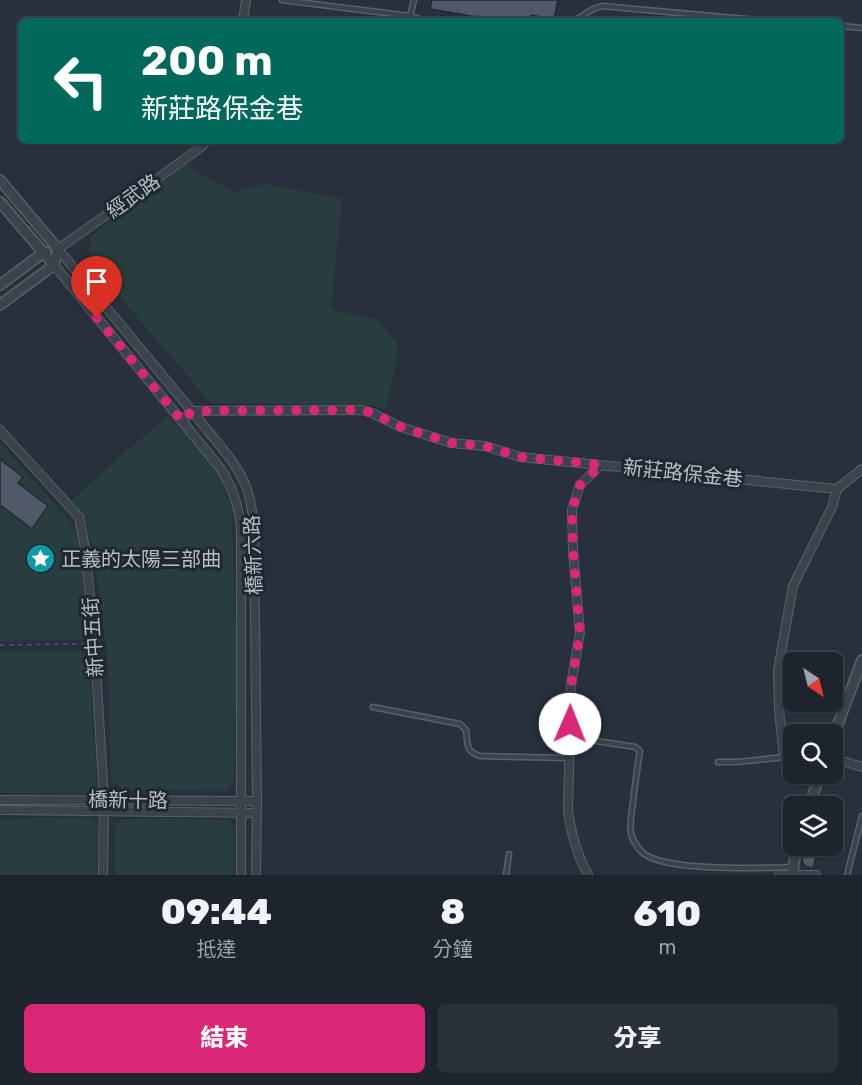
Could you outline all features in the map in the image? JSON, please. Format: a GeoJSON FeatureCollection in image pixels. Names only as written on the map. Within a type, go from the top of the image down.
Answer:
{"type":"FeatureCollection","features":[{"type":"Feature","properties":{"kind":"street"},"geometry":{"type":"LineString","coordinates":[[243,18],[246,0]]}},
{"type":"Feature","properties":{"kind":"street","name":"經武路"},"geometry":{"type":"LineString","coordinates":[[0,285],[43,253],[57,249],[204,144]]}},
{"type":"Feature","properties":{"kind":"street","name":"橋新六路"},"geometry":{"type":"LineString","coordinates":[[0,180],[192,411],[232,461],[246,485],[254,522],[256,875]]}},
{"type":"Feature","properties":{"kind":"street","name":"橋新六路"},"geometry":{"type":"LineString","coordinates":[[0,202],[221,469],[239,508],[241,527],[241,875]]}},
{"type":"Feature","properties":{"kind":"street"},"geometry":{"type":"LineString","coordinates":[[0,305],[54,265],[57,249]]}},
{"type":"Feature","properties":{"kind":"street","name":"新莊路保金巷"},"geometry":{"type":"LineString","coordinates":[[192,411],[362,410],[401,427],[451,443],[485,446],[520,457],[837,489]]}},
{"type":"Feature","properties":{"kind":"street"},"geometry":{"type":"LineString","coordinates":[[182,421],[192,411]]}},
{"type":"Feature","properties":{"kind":"street","name":"新中五街"},"geometry":{"type":"LineString","coordinates":[[0,430],[79,517],[86,549],[94,644],[104,800],[103,875]]}},
{"type":"Feature","properties":{"kind":"street"},"geometry":{"type":"LineString","coordinates":[[588,875],[574,842],[568,810],[571,685],[580,633],[572,509],[580,485],[601,465]]}},
{"type":"Feature","properties":{"kind":"street"},"geometry":{"type":"LineString","coordinates":[[783,747],[778,670],[793,586],[832,507],[837,489],[862,469]]}},
{"type":"Feature","properties":{"kind":"street"},"geometry":{"type":"LineString","coordinates":[[838,724],[862,660]]}},
{"type":"Feature","properties":{"kind":"street"},"geometry":{"type":"LineString","coordinates":[[843,761],[862,767]]}},
{"type":"Feature","properties":{"kind":"street","name":"橋新十路"},"geometry":{"type":"LineString","coordinates":[[0,800],[257,801]]}},
{"type":"Feature","properties":{"kind":"street","name":"橋新十路"},"geometry":{"type":"LineString","coordinates":[[0,810],[257,813]]}},
{"type":"Feature","properties":{"kind":"street"},"geometry":{"type":"LineString","coordinates":[[793,872],[795,856]]}},
{"type":"Feature","properties":{"kind":"street"},"geometry":{"type":"LineString","coordinates":[[779,875],[793,872],[816,875]]}},
{"type":"Feature","properties":{"kind":"lane"},"geometry":{"type":"LineString","coordinates":[[282,0],[417,18]]}},
{"type":"Feature","properties":{"kind":"lane"},"geometry":{"type":"LineString","coordinates":[[410,16],[414,0]]}},
{"type":"Feature","properties":{"kind":"lane"},"geometry":{"type":"LineString","coordinates":[[578,18],[592,9],[602,6],[735,18]]}},
{"type":"Feature","properties":{"kind":"lane"},"geometry":{"type":"LineString","coordinates":[[844,26],[862,28]]}},
{"type":"Feature","properties":{"kind":"lane"},"geometry":{"type":"LineString","coordinates":[[373,707],[460,724],[466,729],[470,752],[480,756],[569,758]]}},
{"type":"Feature","properties":{"kind":"lane"},"geometry":{"type":"LineString","coordinates":[[590,740],[635,747],[640,751],[630,822],[631,836],[643,853],[666,862],[793,872]]}},
{"type":"Feature","properties":{"kind":"lane"},"geometry":{"type":"LineString","coordinates":[[718,762],[783,756]]}},
{"type":"Feature","properties":{"kind":"lane"},"geometry":{"type":"LineString","coordinates":[[847,875],[862,816]]}},
{"type":"Feature","properties":{"kind":"lane"},"geometry":{"type":"LineString","coordinates":[[506,875],[509,854]]}},
{"type":"Feature","properties":{"kind":"path"},"geometry":{"type":"LineString","coordinates":[[0,645],[94,644]]}},
{"type":"Feature","properties":{"kind":"shaded area"},"geometry":{"type":"Polygon","coordinates":[[[186,165],[233,192],[264,184],[342,199],[331,309],[379,320],[399,347],[386,409],[371,405],[211,403],[88,260],[92,235],[186,165]]]}},
{"type":"Feature","properties":{"kind":"shaded area"},"geometry":{"type":"Polygon","coordinates":[[[168,415],[221,479],[231,506],[237,654],[234,781],[227,791],[123,790],[111,780],[108,662],[93,548],[83,514],[71,500],[168,415]]]}},
{"type":"Feature","properties":{"kind":"shaded area"},"geometry":{"type":"Polygon","coordinates":[[[0,443],[70,521],[81,546],[88,639],[0,641],[0,443]]]}},
{"type":"Feature","properties":{"kind":"shaded area"},"geometry":{"type":"Polygon","coordinates":[[[0,651],[88,651],[97,788],[86,794],[0,793],[0,651]]]}},
{"type":"Feature","properties":{"kind":"shaded area"},"geometry":{"type":"Polygon","coordinates":[[[91,817],[98,823],[97,875],[0,875],[0,819],[91,817]]]}},
{"type":"Feature","properties":{"kind":"shaded area"},"geometry":{"type":"Polygon","coordinates":[[[123,819],[229,820],[235,830],[235,875],[115,875],[115,827],[123,819]]]}},
{"type":"Feature","properties":{"kind":"building"},"geometry":{"type":"Polygon","coordinates":[[[432,0],[558,0],[554,18],[531,15],[530,18],[478,17],[430,9],[432,0]]]}},
{"type":"Feature","properties":{"kind":"building"},"geometry":{"type":"Polygon","coordinates":[[[0,459],[23,477],[18,483],[48,506],[32,529],[0,505],[0,459]]]}},
{"type":"Feature","properties":{"kind":"building"},"geometry":{"type":"Polygon","coordinates":[[[803,856],[816,856],[813,868],[805,866],[802,861],[803,856]]]}},
{"type":"Feature","properties":{"kind":"place","name":"正義的太陽三部曲"},"geometry":{"type":"Point","coordinates":[40,559]}},
{"type":"Feature","properties":{"kind":"route"},"geometry":{"type":"LineString","coordinates":[[97,318],[182,421],[192,411],[362,410],[401,427],[451,443],[485,446],[520,457],[601,465],[580,485],[572,509],[580,633],[571,685],[570,724]]}}]}
